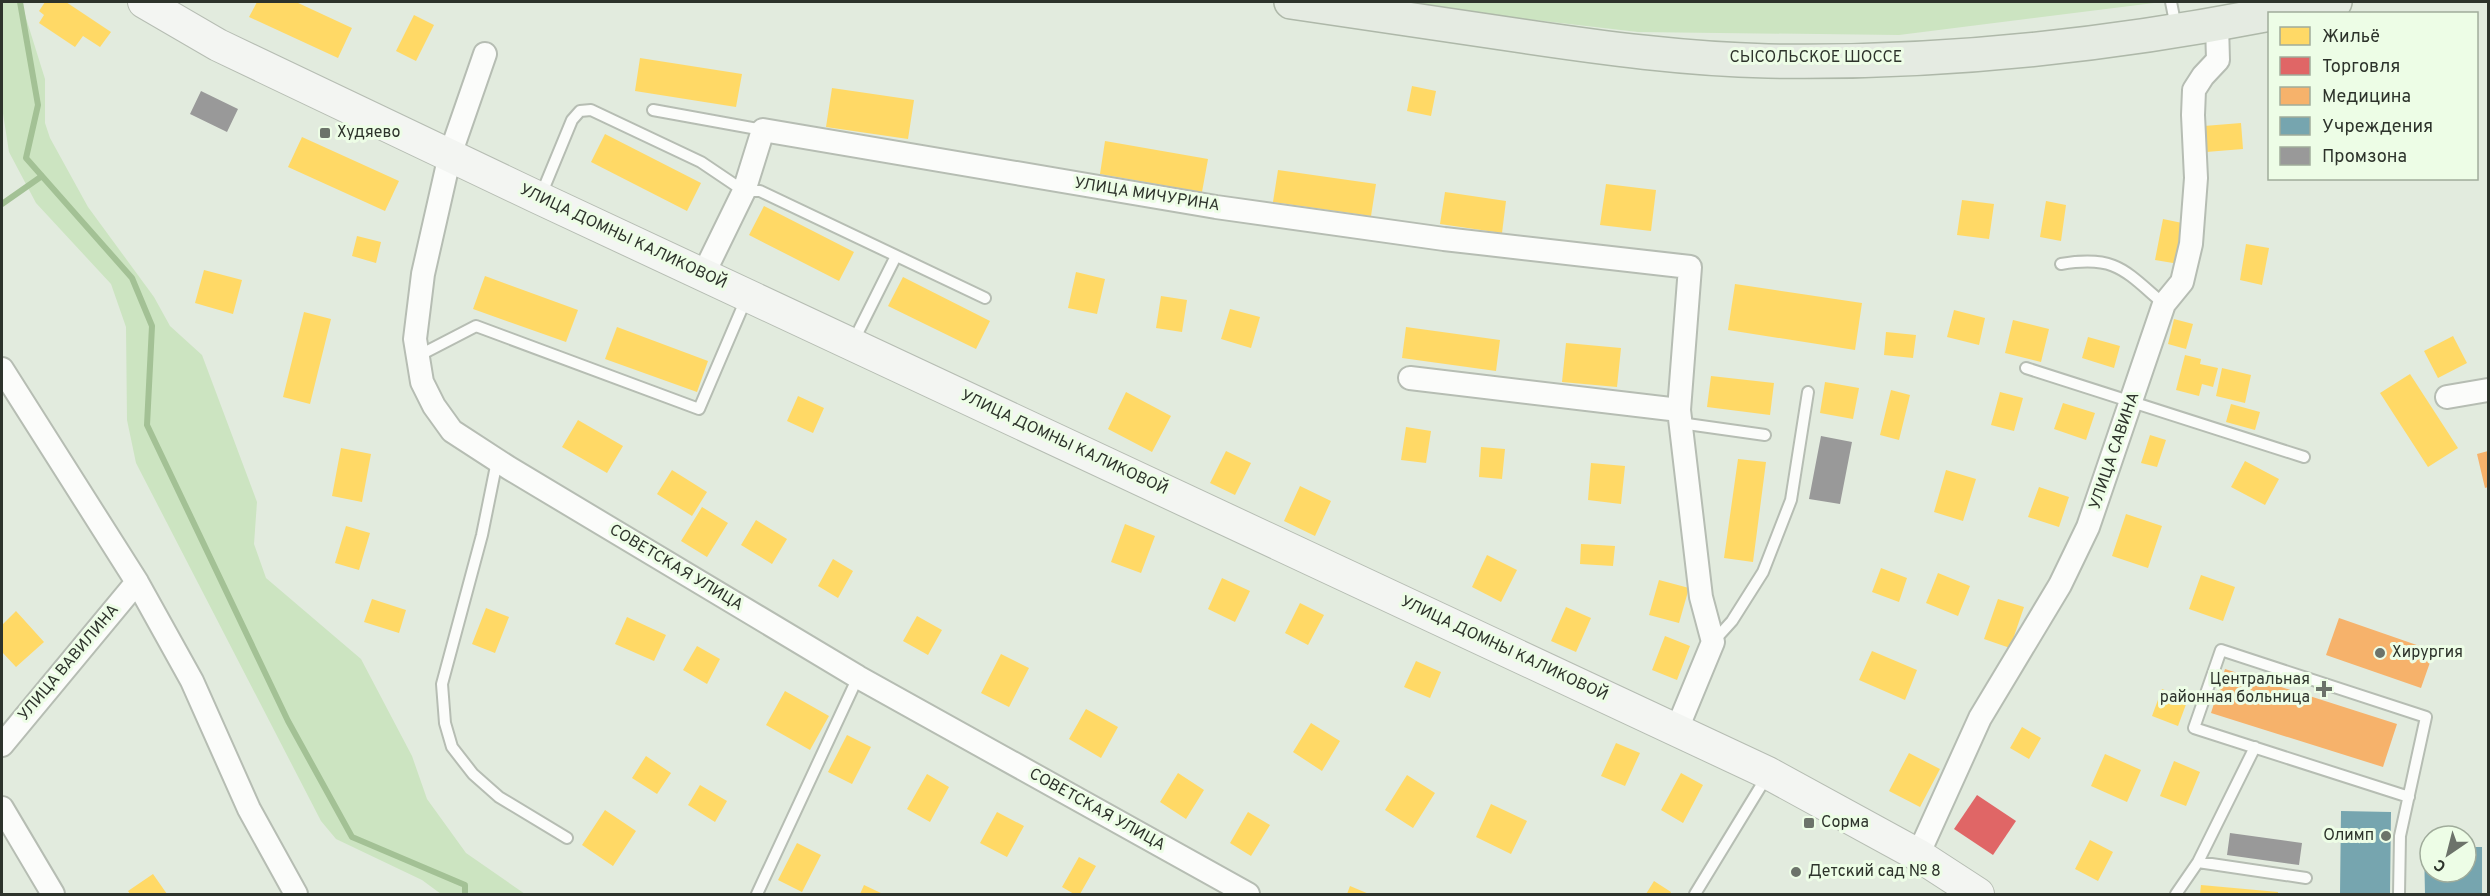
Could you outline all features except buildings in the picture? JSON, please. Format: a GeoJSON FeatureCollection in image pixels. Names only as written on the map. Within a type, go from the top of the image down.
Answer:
{"type":"FeatureCollection","features":[{"type":"Feature","properties":{"kind":"highway","name":"СЫСОЛЬСКОЕ ШОССЕ"},"geometry":{"type":"LineString","coordinates":[[1292,2],[1624,51],[1767,61],[1903,58],[2028,50],[2174,16],[2217,25],[2268,15]]}},
{"type":"Feature","properties":{"kind":"highway","name":"СЫСОЛЬСКОЕ ШОССЕ"},"geometry":{"type":"LineString","coordinates":[[2282,12],[2335,2]]}},
{"type":"Feature","properties":{"kind":"main road","name":"УЛИЦА ДОМНЫ КАЛИКОВОЙ"},"geometry":{"type":"LineString","coordinates":[[144,2],[218,45],[539,198],[1768,773],[1918,855],[1978,894]]}},
{"type":"Feature","properties":{"kind":"street","name":"УЛИЦА САВИНА"},"geometry":{"type":"LineString","coordinates":[[1918,855],[1980,718],[2060,585],[2088,527],[2133,401],[2164,304],[2182,282],[2191,244],[2196,178],[2194,90],[2218,60],[2217,25]]}},
{"type":"Feature","properties":{"kind":"street","name":"СОВЕТСКАЯ УЛИЦА"},"geometry":{"type":"LineString","coordinates":[[485,54],[450,155],[423,274],[415,339],[422,382],[434,406],[452,431],[858,677],[1248,894]]}},
{"type":"Feature","properties":{"kind":"street"},"geometry":{"type":"LineString","coordinates":[[703,275],[744,191],[763,130]]}},
{"type":"Feature","properties":{"kind":"street","name":"УЛИЦА МИЧУРИНА"},"geometry":{"type":"LineString","coordinates":[[763,130],[1216,207],[1444,239],[1690,267],[1679,416]]}},
{"type":"Feature","properties":{"kind":"street"},"geometry":{"type":"LineString","coordinates":[[2,369],[137,582],[192,681],[249,809],[296,894]]}},
{"type":"Feature","properties":{"kind":"street"},"geometry":{"type":"LineString","coordinates":[[1410,378],[1679,416],[1701,597],[1713,642],[1677,729]]}},
{"type":"Feature","properties":{"kind":"street"},"geometry":{"type":"LineString","coordinates":[[2447,397],[2488,390]]}},
{"type":"Feature","properties":{"kind":"street","name":"УЛИЦА ВАВИЛИНА"},"geometry":{"type":"LineString","coordinates":[[2,745],[137,582]]}},
{"type":"Feature","properties":{"kind":"street"},"geometry":{"type":"LineString","coordinates":[[2,808],[53,894]]}},
{"type":"Feature","properties":{"kind":"lane"},"geometry":{"type":"LineString","coordinates":[[539,198],[572,120],[580,111],[591,110],[679,150],[744,191],[760,191],[985,298]]}},
{"type":"Feature","properties":{"kind":"lane"},"geometry":{"type":"LineString","coordinates":[[653,110],[763,130]]}},
{"type":"Feature","properties":{"kind":"lane"},"geometry":{"type":"LineString","coordinates":[[852,345],[896,256]]}},
{"type":"Feature","properties":{"kind":"lane"},"geometry":{"type":"LineString","coordinates":[[2061,264],[2089,259],[2102,261],[2128,274],[2164,304]]}},
{"type":"Feature","properties":{"kind":"lane"},"geometry":{"type":"LineString","coordinates":[[418,357],[476,326],[699,409],[748,296]]}},
{"type":"Feature","properties":{"kind":"lane"},"geometry":{"type":"LineString","coordinates":[[2026,368],[2304,457]]}},
{"type":"Feature","properties":{"kind":"lane"},"geometry":{"type":"LineString","coordinates":[[1713,642],[1732,621],[1763,572],[1791,500],[1808,392]]}},
{"type":"Feature","properties":{"kind":"lane"},"geometry":{"type":"LineString","coordinates":[[1679,416],[1765,435]]}},
{"type":"Feature","properties":{"kind":"lane"},"geometry":{"type":"LineString","coordinates":[[497,460],[482,536],[442,684],[445,723],[452,747],[473,774],[499,797],[567,838]]}},
{"type":"Feature","properties":{"kind":"lane"},"geometry":{"type":"LineString","coordinates":[[2399,894],[2400,836],[2409,797],[2426,717],[2221,651],[2194,728],[2409,797]]}},
{"type":"Feature","properties":{"kind":"lane"},"geometry":{"type":"LineString","coordinates":[[757,894],[858,677]]}},
{"type":"Feature","properties":{"kind":"lane"},"geometry":{"type":"LineString","coordinates":[[2176,894],[2198,862],[2256,747]]}},
{"type":"Feature","properties":{"kind":"lane"},"geometry":{"type":"LineString","coordinates":[[1695,894],[1768,773]]}},
{"type":"Feature","properties":{"kind":"lane"},"geometry":{"type":"LineString","coordinates":[[2198,862],[2306,878]]}},
{"type":"Feature","properties":{"kind":"green space"},"geometry":{"type":"Polygon","coordinates":[[[2,2],[21,2],[45,79],[45,123],[50,138],[88,207],[154,297],[170,326],[202,355],[257,502],[254,544],[266,578],[361,659],[412,756],[427,799],[466,853],[525,894],[441,894],[422,880],[336,839],[321,821],[136,463],[127,420],[126,327],[111,284],[36,203],[9,152],[2,107],[2,2]]]}},
{"type":"Feature","properties":{"kind":"green space"},"geometry":{"type":"Polygon","coordinates":[[[1382,2],[2162,2],[1899,35],[1638,32],[1382,2]]]}},
{"type":"Feature","properties":{"kind":"waterway"},"geometry":{"type":"LineString","coordinates":[[20,2],[38,105],[26,158],[132,278],[152,326],[147,425],[288,721],[352,837],[465,885],[465,894]]}},
{"type":"Feature","properties":{"kind":"waterway"},"geometry":{"type":"LineString","coordinates":[[2,204],[42,176]]}},
{"type":"Feature","properties":{"kind":"place","name":"Худяево"},"geometry":{"type":"Point","coordinates":[325,133]}},
{"type":"Feature","properties":{"kind":"place","name":"Хирургия"},"geometry":{"type":"Point","coordinates":[2380,653]}},
{"type":"Feature","properties":{"kind":"place","name":"Центральная районная больница"},"geometry":{"type":"Point","coordinates":[2324,689]}},
{"type":"Feature","properties":{"kind":"place","name":"Сорма"},"geometry":{"type":"Point","coordinates":[1809,823]}},
{"type":"Feature","properties":{"kind":"place","name":"Олимп"},"geometry":{"type":"Point","coordinates":[2386,836]}},
{"type":"Feature","properties":{"kind":"place","name":"Детский сад № 8"},"geometry":{"type":"Point","coordinates":[1796,872]}}]}
